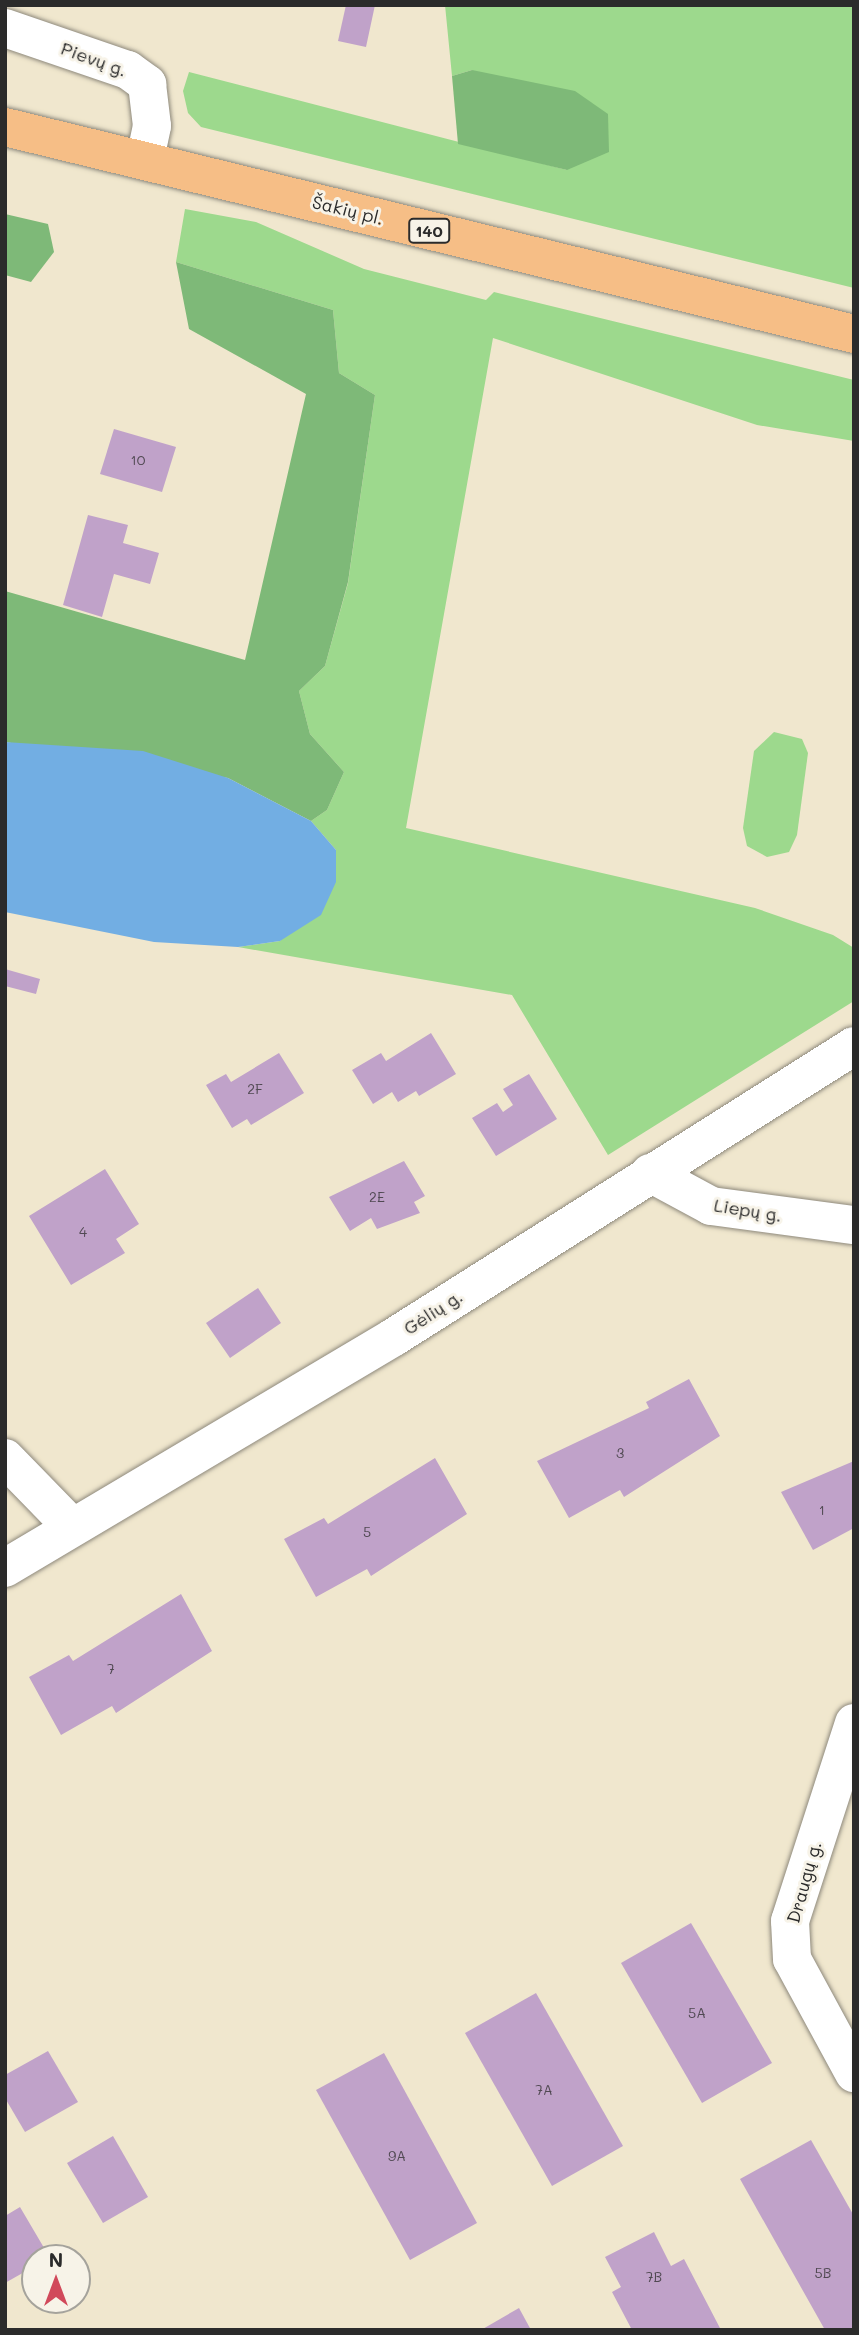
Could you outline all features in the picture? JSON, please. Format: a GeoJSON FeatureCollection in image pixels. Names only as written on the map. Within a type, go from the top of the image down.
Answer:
{"type":"FeatureCollection","features":[{"type":"Feature","properties":{"kind":"main road","name":"Šakių pl."},"geometry":{"type":"LineString","coordinates":[[5,127],[854,334]]}},
{"type":"Feature","properties":{"kind":"street","name":"Pievų g."},"geometry":{"type":"LineString","coordinates":[[5,28],[128,70],[147,84],[152,126],[145,159]]}},
{"type":"Feature","properties":{"kind":"street","name":"Gėlių g."},"geometry":{"type":"LineString","coordinates":[[5,1568],[394,1337],[854,1046]]}},
{"type":"Feature","properties":{"kind":"street","name":"Liepų g."},"geometry":{"type":"LineString","coordinates":[[650,1173],[711,1206],[854,1225]]}},
{"type":"Feature","properties":{"kind":"street"},"geometry":{"type":"LineString","coordinates":[[5,1458],[72,1527]]}},
{"type":"Feature","properties":{"kind":"street","name":"Draugų g."},"geometry":{"type":"LineString","coordinates":[[854,1723],[790,1921],[792,1959],[854,2073]]}},
{"type":"Feature","properties":{"kind":"green space"},"geometry":{"type":"Polygon","coordinates":[[[445,5],[854,5],[854,288],[201,127],[188,113],[183,91],[189,72],[567,170],[472,70],[452,76],[445,5]]]}},
{"type":"Feature","properties":{"kind":"green space"},"geometry":{"type":"Polygon","coordinates":[[[472,70],[575,91],[608,114],[609,152],[567,170],[458,144],[452,76],[472,70]]]}},
{"type":"Feature","properties":{"kind":"green space"},"geometry":{"type":"Polygon","coordinates":[[[185,209],[256,222],[364,269],[486,300],[494,292],[854,380],[854,441],[757,425],[493,338],[406,828],[755,908],[833,935],[854,948],[854,1001],[608,1155],[512,995],[238,947],[280,941],[336,850],[311,821],[327,810],[344,772],[310,734],[299,691],[325,666],[348,583],[375,395],[339,373],[333,310],[176,262],[185,209]]]}},
{"type":"Feature","properties":{"kind":"green space"},"geometry":{"type":"Polygon","coordinates":[[[5,214],[48,224],[54,252],[31,282],[5,275],[5,214]]]}},
{"type":"Feature","properties":{"kind":"green space"},"geometry":{"type":"Polygon","coordinates":[[[176,262],[333,310],[339,373],[375,395],[348,582],[325,666],[299,691],[310,734],[344,772],[327,810],[311,821],[228,778],[5,742],[5,591],[245,660],[306,394],[189,329],[176,262]]]}},
{"type":"Feature","properties":{"kind":"green space"},"geometry":{"type":"Polygon","coordinates":[[[774,732],[802,739],[808,753],[797,835],[789,852],[767,857],[747,846],[743,828],[754,751],[774,732]]]}},
{"type":"Feature","properties":{"kind":"water"},"geometry":{"type":"Polygon","coordinates":[[[5,742],[143,751],[228,778],[311,821],[336,850],[336,882],[321,915],[280,941],[238,947],[154,942],[5,912],[5,742]]]}},
{"type":"Feature","properties":{"kind":"building"},"geometry":{"type":"Polygon","coordinates":[[[346,5],[375,5],[366,47],[338,41],[346,5]]]}},
{"type":"Feature","properties":{"kind":"building"},"geometry":{"type":"Polygon","coordinates":[[[114,429],[176,447],[162,492],[100,474],[114,429]]]}},
{"type":"Feature","properties":{"kind":"building"},"geometry":{"type":"Polygon","coordinates":[[[88,515],[128,525],[123,543],[159,553],[150,584],[114,574],[102,617],[63,605],[88,515]]]}},
{"type":"Feature","properties":{"kind":"building"},"geometry":{"type":"Polygon","coordinates":[[[5,969],[40,979],[36,994],[5,986],[5,969]]]}},
{"type":"Feature","properties":{"kind":"building"},"geometry":{"type":"Polygon","coordinates":[[[431,1033],[456,1074],[419,1096],[416,1091],[398,1102],[392,1092],[373,1104],[352,1070],[381,1053],[386,1061],[431,1033]]]}},
{"type":"Feature","properties":{"kind":"building"},"geometry":{"type":"Polygon","coordinates":[[[279,1053],[304,1093],[251,1125],[247,1119],[232,1128],[206,1085],[226,1074],[231,1082],[279,1053]]]}},
{"type":"Feature","properties":{"kind":"building"},"geometry":{"type":"Polygon","coordinates":[[[529,1074],[557,1119],[496,1156],[472,1118],[497,1103],[503,1112],[513,1105],[503,1089],[529,1074]]]}},
{"type":"Feature","properties":{"kind":"building"},"geometry":{"type":"Polygon","coordinates":[[[404,1161],[425,1196],[414,1202],[420,1213],[377,1229],[371,1218],[350,1231],[329,1197],[404,1161]]]}},
{"type":"Feature","properties":{"kind":"building"},"geometry":{"type":"Polygon","coordinates":[[[105,1169],[139,1224],[116,1239],[125,1253],[71,1285],[29,1216],[105,1169]]]}},
{"type":"Feature","properties":{"kind":"building"},"geometry":{"type":"Polygon","coordinates":[[[258,1288],[281,1323],[230,1358],[206,1323],[258,1288]]]}},
{"type":"Feature","properties":{"kind":"building"},"geometry":{"type":"Polygon","coordinates":[[[689,1379],[720,1436],[624,1497],[620,1490],[569,1518],[537,1461],[649,1408],[646,1402],[689,1379]]]}},
{"type":"Feature","properties":{"kind":"building"},"geometry":{"type":"Polygon","coordinates":[[[435,1458],[467,1514],[371,1576],[367,1569],[316,1597],[284,1539],[324,1518],[328,1524],[435,1458]]]}},
{"type":"Feature","properties":{"kind":"building"},"geometry":{"type":"Polygon","coordinates":[[[854,1461],[854,1528],[813,1550],[781,1492],[854,1461]]]}},
{"type":"Feature","properties":{"kind":"building"},"geometry":{"type":"Polygon","coordinates":[[[181,1594],[212,1651],[116,1713],[112,1706],[61,1735],[29,1677],[69,1655],[73,1661],[181,1594]]]}},
{"type":"Feature","properties":{"kind":"building"},"geometry":{"type":"Polygon","coordinates":[[[691,1923],[772,2063],[702,2103],[621,1963],[691,1923]]]}},
{"type":"Feature","properties":{"kind":"building"},"geometry":{"type":"Polygon","coordinates":[[[536,1993],[623,2146],[552,2186],[465,2033],[536,1993]]]}},
{"type":"Feature","properties":{"kind":"building"},"geometry":{"type":"Polygon","coordinates":[[[48,2051],[78,2102],[25,2132],[5,2098],[5,2075],[48,2051]]]}},
{"type":"Feature","properties":{"kind":"building"},"geometry":{"type":"Polygon","coordinates":[[[384,2053],[477,2223],[410,2260],[316,2090],[384,2053]]]}},
{"type":"Feature","properties":{"kind":"building"},"geometry":{"type":"Polygon","coordinates":[[[113,2136],[148,2197],[103,2223],[67,2163],[113,2136]]]}},
{"type":"Feature","properties":{"kind":"building"},"geometry":{"type":"Polygon","coordinates":[[[811,2140],[854,2216],[854,2330],[825,2330],[740,2179],[811,2140]]]}},
{"type":"Feature","properties":{"kind":"building"},"geometry":{"type":"Polygon","coordinates":[[[20,2207],[42,2244],[21,2244],[21,2274],[5,2283],[5,2216],[20,2207]]]}},
{"type":"Feature","properties":{"kind":"building"},"geometry":{"type":"Polygon","coordinates":[[[654,2232],[671,2266],[684,2259],[721,2330],[632,2330],[612,2292],[621,2287],[605,2257],[654,2232]]]}},
{"type":"Feature","properties":{"kind":"building"},"geometry":{"type":"Polygon","coordinates":[[[519,2308],[531,2330],[481,2330],[519,2308]]]}}]}
